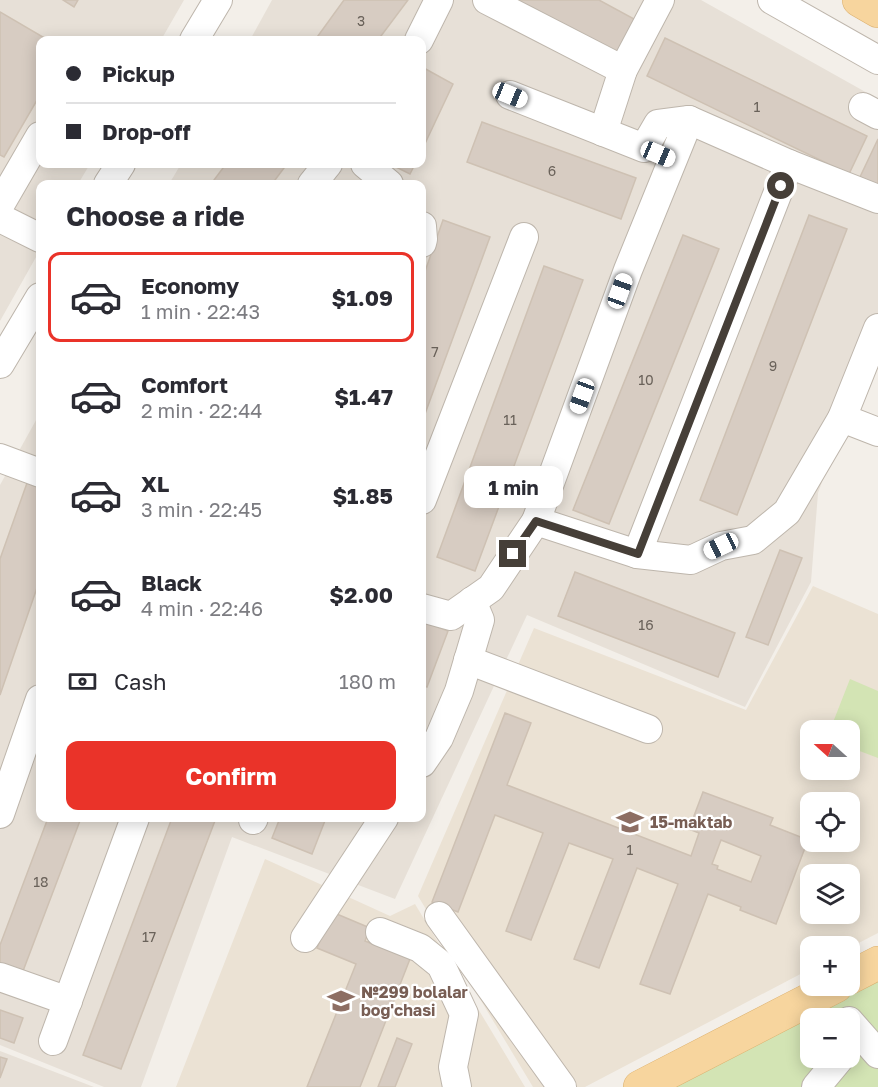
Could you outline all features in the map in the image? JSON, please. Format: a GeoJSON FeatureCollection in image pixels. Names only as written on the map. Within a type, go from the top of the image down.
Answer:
{"type":"FeatureCollection","features":[{"type":"Feature","properties":{"kind":"main road"},"geometry":{"type":"LineString","coordinates":[[859,0],[878,11]]}},
{"type":"Feature","properties":{"kind":"main road"},"geometry":{"type":"LineString","coordinates":[[860,972],[878,963]]}},
{"type":"Feature","properties":{"kind":"main road"},"geometry":{"type":"LineString","coordinates":[[640,1087],[815,996]]}},
{"type":"Feature","properties":{"kind":"street"},"geometry":{"type":"LineString","coordinates":[[196,36],[218,0]]}},
{"type":"Feature","properties":{"kind":"street"},"geometry":{"type":"LineString","coordinates":[[421,36],[439,0]]}},
{"type":"Feature","properties":{"kind":"street"},"geometry":{"type":"LineString","coordinates":[[487,0],[623,70]]}},
{"type":"Feature","properties":{"kind":"street"},"geometry":{"type":"LineString","coordinates":[[603,132],[623,70],[660,0]]}},
{"type":"Feature","properties":{"kind":"street"},"geometry":{"type":"LineString","coordinates":[[772,0],[878,60]]}},
{"type":"Feature","properties":{"kind":"street"},"geometry":{"type":"LineString","coordinates":[[510,95],[673,160]]}},
{"type":"Feature","properties":{"kind":"street"},"geometry":{"type":"LineString","coordinates":[[644,148],[658,124],[690,120],[789,164],[878,199]]}},
{"type":"Feature","properties":{"kind":"street"},"geometry":{"type":"LineString","coordinates":[[426,609],[451,616],[491,588],[536,521],[628,270],[690,120]]}},
{"type":"Feature","properties":{"kind":"street"},"geometry":{"type":"LineString","coordinates":[[0,206],[36,143]]}},
{"type":"Feature","properties":{"kind":"street"},"geometry":{"type":"LineString","coordinates":[[638,554],[789,164]]}},
{"type":"Feature","properties":{"kind":"street"},"geometry":{"type":"LineString","coordinates":[[315,180],[325,168]]}},
{"type":"Feature","properties":{"kind":"street"},"geometry":{"type":"LineString","coordinates":[[370,168],[384,180]]}},
{"type":"Feature","properties":{"kind":"street"},"geometry":{"type":"LineString","coordinates":[[0,218],[36,236]]}},
{"type":"Feature","properties":{"kind":"street"},"geometry":{"type":"LineString","coordinates":[[426,489],[524,237]]}},
{"type":"Feature","properties":{"kind":"street"},"geometry":{"type":"LineString","coordinates":[[0,364],[36,304]]}},
{"type":"Feature","properties":{"kind":"street"},"geometry":{"type":"LineString","coordinates":[[536,521],[638,554],[691,560],[721,546],[753,540],[786,512],[842,418],[878,327]]}},
{"type":"Feature","properties":{"kind":"street"},"geometry":{"type":"LineString","coordinates":[[842,418],[878,432]]}},
{"type":"Feature","properties":{"kind":"street"},"geometry":{"type":"LineString","coordinates":[[0,458],[36,472]]}},
{"type":"Feature","properties":{"kind":"street"},"geometry":{"type":"LineString","coordinates":[[426,757],[439,738],[459,691],[480,620],[472,601]]}},
{"type":"Feature","properties":{"kind":"street"},"geometry":{"type":"LineString","coordinates":[[468,660],[648,729]]}},
{"type":"Feature","properties":{"kind":"street"},"geometry":{"type":"LineString","coordinates":[[0,814],[36,710]]}},
{"type":"Feature","properties":{"kind":"street"},"geometry":{"type":"LineString","coordinates":[[53,1041],[134,822]]}},
{"type":"Feature","properties":{"kind":"street"},"geometry":{"type":"LineString","coordinates":[[305,938],[381,822]]}},
{"type":"Feature","properties":{"kind":"street"},"geometry":{"type":"LineString","coordinates":[[439,916],[562,1087]]}},
{"type":"Feature","properties":{"kind":"street"},"geometry":{"type":"LineString","coordinates":[[380,932],[420,948],[441,965],[464,1014],[453,1067],[457,1087]]}},
{"type":"Feature","properties":{"kind":"street"},"geometry":{"type":"LineString","coordinates":[[0,977],[68,1001]]}},
{"type":"Feature","properties":{"kind":"street"},"geometry":{"type":"LineString","coordinates":[[816,1087],[832,1068]]}},
{"type":"Feature","properties":{"kind":"shaded area"},"geometry":{"type":"Polygon","coordinates":[[[0,0],[184,0],[163,36],[36,36],[36,168],[88,168],[80,180],[36,180],[36,257],[0,321],[0,0]]]}},
{"type":"Feature","properties":{"kind":"shaded area"},"geometry":{"type":"Polygon","coordinates":[[[272,0],[701,0],[878,99],[878,327],[818,493],[811,582],[745,707],[527,615],[395,899],[232,837],[141,1087],[104,1087],[0,1045],[0,485],[36,420],[36,822],[426,822],[426,180],[171,180],[179,168],[426,168],[426,36],[252,36],[272,0]]]}},
{"type":"Feature","properties":{"kind":"shaded area","name":"15-maktab"},"geometry":{"type":"Polygon","coordinates":[[[813,586],[878,614],[878,933],[860,942],[860,936],[800,936],[800,974],[585,1087],[533,1087],[418,896],[534,628],[746,710],[813,586]]]}},
{"type":"Feature","properties":{"kind":"shaded area","name":"№299 bolalar bog'chasi"},"geometry":{"type":"Polygon","coordinates":[[[265,859],[390,916],[415,904],[525,1087],[176,1087],[265,859]]]}},
{"type":"Feature","properties":{"kind":"shaded area"},"geometry":{"type":"Polygon","coordinates":[[[0,1051],[94,1087],[0,1087],[0,1051]]]}},
{"type":"Feature","properties":{"kind":"green space"},"geometry":{"type":"Polygon","coordinates":[[[850,679],[878,691],[878,758],[860,751],[860,720],[834,720],[850,679]]]}},
{"type":"Feature","properties":{"kind":"green space"},"geometry":{"type":"Polygon","coordinates":[[[878,977],[878,1087],[664,1087],[800,1017],[800,1068],[860,1068],[860,1008],[818,1008],[841,996],[860,996],[860,986],[878,977]]]}},
{"type":"Feature","properties":{"kind":"building"},"geometry":{"type":"Polygon","coordinates":[[[63,0],[78,0],[74,7],[63,0]]]}},
{"type":"Feature","properties":{"kind":"building"},"geometry":{"type":"Polygon","coordinates":[[[344,0],[408,0],[381,36],[318,36],[344,0]]]}},
{"type":"Feature","properties":{"kind":"building"},"geometry":{"type":"Polygon","coordinates":[[[510,0],[599,0],[636,20],[618,56],[510,0]]]}},
{"type":"Feature","properties":{"kind":"building"},"geometry":{"type":"Polygon","coordinates":[[[0,12],[41,36],[36,36],[36,102],[4,157],[0,155],[0,12]]]}},
{"type":"Feature","properties":{"kind":"building"},"geometry":{"type":"Polygon","coordinates":[[[665,38],[867,136],[849,174],[647,76],[665,38]]]}},
{"type":"Feature","properties":{"kind":"building"},"geometry":{"type":"Polygon","coordinates":[[[426,69],[453,84],[426,141],[426,69]]]}},
{"type":"Feature","properties":{"kind":"building"},"geometry":{"type":"Polygon","coordinates":[[[482,122],[636,178],[621,219],[467,162],[482,122]]]}},
{"type":"Feature","properties":{"kind":"building"},"geometry":{"type":"Polygon","coordinates":[[[878,139],[878,186],[860,177],[878,139]]]}},
{"type":"Feature","properties":{"kind":"building"},"geometry":{"type":"Polygon","coordinates":[[[223,168],[284,168],[275,180],[214,180],[223,168]]]}},
{"type":"Feature","properties":{"kind":"building"},"geometry":{"type":"Polygon","coordinates":[[[398,168],[413,168],[410,174],[398,168]]]}},
{"type":"Feature","properties":{"kind":"building"},"geometry":{"type":"Polygon","coordinates":[[[809,215],[847,229],[737,515],[700,500],[809,215]]]}},
{"type":"Feature","properties":{"kind":"building"},"geometry":{"type":"Polygon","coordinates":[[[443,220],[490,237],[426,411],[426,269],[443,220]]]}},
{"type":"Feature","properties":{"kind":"building"},"geometry":{"type":"Polygon","coordinates":[[[683,235],[719,249],[609,524],[573,510],[683,235]]]}},
{"type":"Feature","properties":{"kind":"building"},"geometry":{"type":"Polygon","coordinates":[[[544,266],[583,280],[475,571],[437,557],[544,266]]]}},
{"type":"Feature","properties":{"kind":"building"},"geometry":{"type":"Polygon","coordinates":[[[27,483],[36,486],[36,591],[0,695],[0,559],[27,483]]]}},
{"type":"Feature","properties":{"kind":"building"},"geometry":{"type":"Polygon","coordinates":[[[780,550],[802,558],[768,645],[746,637],[780,550]]]}},
{"type":"Feature","properties":{"kind":"building"},"geometry":{"type":"Polygon","coordinates":[[[575,572],[735,633],[718,677],[558,616],[575,572]]]}},
{"type":"Feature","properties":{"kind":"building"},"geometry":{"type":"Polygon","coordinates":[[[426,623],[448,631],[426,687],[426,623]]]}},
{"type":"Feature","properties":{"kind":"building"},"geometry":{"type":"Polygon","coordinates":[[[505,713],[531,723],[507,785],[691,856],[699,833],[689,829],[703,792],[773,818],[770,825],[800,837],[800,852],[803,852],[776,924],[708,894],[670,994],[640,984],[678,884],[637,868],[599,968],[574,959],[613,859],[569,843],[531,940],[506,931],[543,833],[495,815],[458,912],[432,902],[505,713]],[[721,840],[712,864],[718,866],[717,869],[751,882],[761,856],[721,840]]]}},
{"type":"Feature","properties":{"kind":"building"},"geometry":{"type":"Polygon","coordinates":[[[46,822],[79,822],[23,971],[0,963],[0,945],[46,822]]]}},
{"type":"Feature","properties":{"kind":"building"},"geometry":{"type":"Polygon","coordinates":[[[170,822],[214,822],[121,1069],[83,1055],[170,822]]]}},
{"type":"Feature","properties":{"kind":"building"},"geometry":{"type":"Polygon","coordinates":[[[278,822],[324,822],[312,854],[272,838],[278,822]]]}},
{"type":"Feature","properties":{"kind":"building"},"geometry":{"type":"Polygon","coordinates":[[[332,912],[370,928],[365,941],[410,959],[360,1087],[307,1087],[356,964],[317,948],[332,912]]]}},
{"type":"Feature","properties":{"kind":"building"},"geometry":{"type":"Polygon","coordinates":[[[0,1010],[23,1018],[14,1043],[0,1038],[0,1010]]]}},
{"type":"Feature","properties":{"kind":"building"},"geometry":{"type":"Polygon","coordinates":[[[397,1038],[412,1044],[395,1087],[378,1087],[397,1038]]]}},
{"type":"Feature","properties":{"kind":"building"},"geometry":{"type":"Polygon","coordinates":[[[0,1057],[7,1059],[0,1078],[0,1057]]]}},
{"type":"Feature","properties":{"kind":"place","name":"15-maktab"},"geometry":{"type":"Point","coordinates":[630,822]}},
{"type":"Feature","properties":{"kind":"place","name":"№299 bolalar bog'chasi"},"geometry":{"type":"Point","coordinates":[341,1001]}},
{"type":"Feature","properties":{"kind":"route"},"geometry":{"type":"LineString","coordinates":[[513,554],[536,521],[638,554],[781,186]]}}]}
